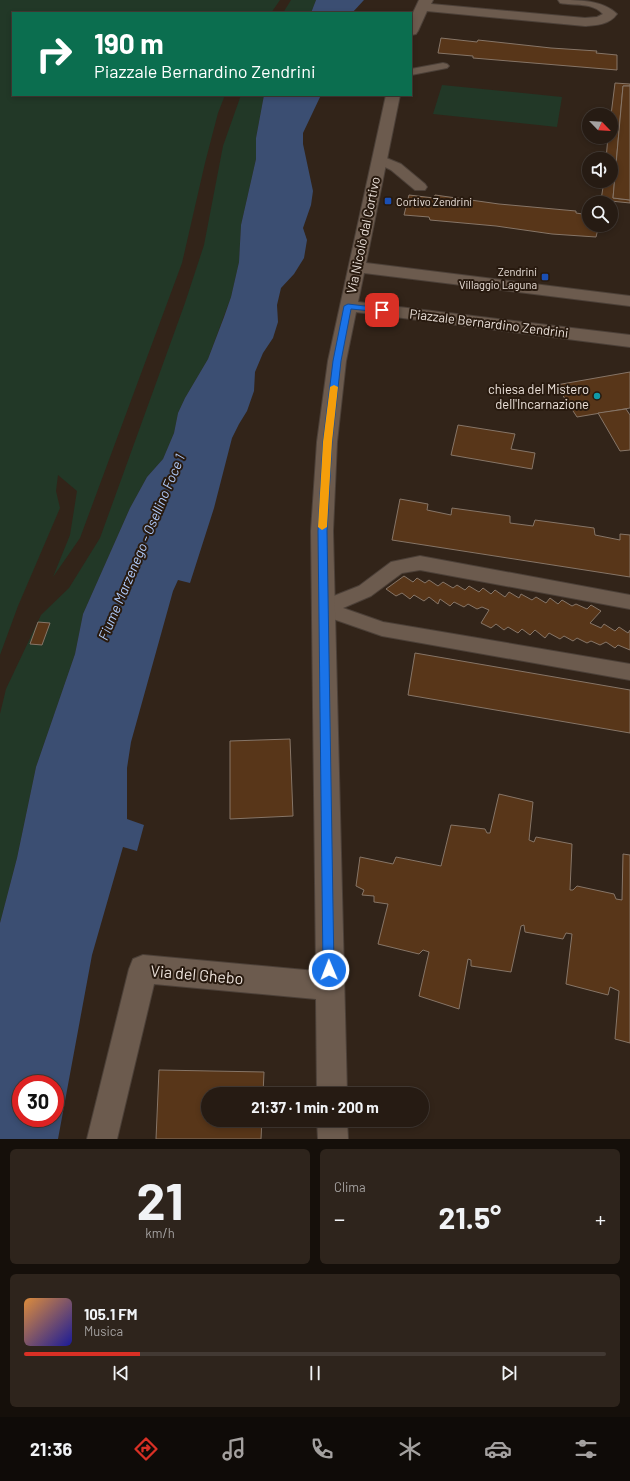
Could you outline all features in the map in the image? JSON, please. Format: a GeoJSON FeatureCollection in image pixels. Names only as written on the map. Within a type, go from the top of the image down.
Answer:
{"type":"FeatureCollection","features":[{"type":"Feature","properties":{"kind":"street"},"geometry":{"type":"LineString","coordinates":[[412,29],[424,3],[585,22],[602,20],[610,14],[604,6],[565,0]]}},
{"type":"Feature","properties":{"kind":"street","name":"Via Nicolò dal Cortivo"},"geometry":{"type":"LineString","coordinates":[[332,1087],[322,531],[327,442],[337,361],[393,96]]}},
{"type":"Feature","properties":{"kind":"street"},"geometry":{"type":"LineString","coordinates":[[356,267],[630,301]]}},
{"type":"Feature","properties":{"kind":"street","name":"Piazzale Bernardino Zendrini"},"geometry":{"type":"LineString","coordinates":[[348,306],[610,338],[630,342]]}},
{"type":"Feature","properties":{"kind":"street","name":"Via del Ghebo"},"geometry":{"type":"LineString","coordinates":[[102,1139],[143,969],[329,986]]}},
{"type":"Feature","properties":{"kind":"street"},"geometry":{"type":"LineString","coordinates":[[332,1127],[333,1139]]}},
{"type":"Feature","properties":{"kind":"lane"},"geometry":{"type":"LineString","coordinates":[[412,72],[443,66]]}},
{"type":"Feature","properties":{"kind":"lane"},"geometry":{"type":"LineString","coordinates":[[380,159],[396,167],[420,187]]}},
{"type":"Feature","properties":{"kind":"lane"},"geometry":{"type":"LineString","coordinates":[[323,608],[364,591],[397,567],[420,564],[630,602]]}},
{"type":"Feature","properties":{"kind":"lane"},"geometry":{"type":"LineString","coordinates":[[323,608],[382,630],[630,672]]}},
{"type":"Feature","properties":{"kind":"green space"},"geometry":{"type":"Polygon","coordinates":[[[0,0],[280,0],[272,12],[12,12],[12,96],[225,96],[218,113],[205,163],[182,263],[80,538],[53,577],[70,535],[77,491],[58,475],[56,491],[60,508],[18,606],[0,655],[0,0]]]}},
{"type":"Feature","properties":{"kind":"green space"},"geometry":{"type":"Polygon","coordinates":[[[291,0],[316,0],[311,12],[284,12],[291,0]]]}},
{"type":"Feature","properties":{"kind":"green space"},"geometry":{"type":"Polygon","coordinates":[[[442,85],[562,97],[557,127],[433,114],[442,85]]]}},
{"type":"Feature","properties":{"kind":"green space"},"geometry":{"type":"Polygon","coordinates":[[[241,96],[264,96],[256,138],[256,159],[241,225],[239,262],[231,297],[208,359],[178,413],[174,433],[163,459],[147,477],[130,508],[83,614],[75,654],[36,767],[17,858],[0,923],[0,714],[6,689],[41,615],[69,588],[100,538],[185,303],[204,245],[223,146],[241,96]]]}},
{"type":"Feature","properties":{"kind":"water"},"geometry":{"type":"Polygon","coordinates":[[[316,0],[364,0],[353,12],[311,12],[316,0]]]}},
{"type":"Feature","properties":{"kind":"water","name":"Fiume Marzenego - Osellino Foce 1"},"geometry":{"type":"Polygon","coordinates":[[[264,96],[321,96],[303,133],[303,144],[313,191],[311,205],[303,228],[307,240],[304,258],[294,274],[281,288],[277,305],[278,322],[273,338],[263,353],[255,372],[254,391],[247,411],[232,438],[214,508],[190,583],[178,580],[173,591],[131,742],[127,768],[127,819],[144,825],[137,851],[123,847],[92,955],[64,1107],[64,1075],[12,1075],[12,1127],[60,1127],[58,1139],[0,1139],[0,923],[17,858],[36,767],[75,654],[83,614],[130,508],[147,477],[163,459],[174,433],[178,413],[208,359],[224,317],[231,297],[239,262],[241,225],[256,159],[256,138],[264,96]]]}},
{"type":"Feature","properties":{"kind":"building"},"geometry":{"type":"Polygon","coordinates":[[[441,38],[597,51],[596,53],[617,55],[617,70],[473,58],[473,56],[438,53],[441,38]]]}},
{"type":"Feature","properties":{"kind":"building"},"geometry":{"type":"Polygon","coordinates":[[[615,83],[630,84],[630,86],[623,86],[618,142],[618,108],[612,108],[615,83]]]}},
{"type":"Feature","properties":{"kind":"building"},"geometry":{"type":"Polygon","coordinates":[[[623,86],[630,86],[630,200],[618,199],[618,196],[613,196],[614,188],[618,188],[618,142],[623,86]]]}},
{"type":"Feature","properties":{"kind":"building"},"geometry":{"type":"Polygon","coordinates":[[[607,144],[618,144],[617,152],[607,152],[607,144]]]}},
{"type":"Feature","properties":{"kind":"building"},"geometry":{"type":"Polygon","coordinates":[[[603,188],[614,188],[613,196],[602,196],[603,188]]]}},
{"type":"Feature","properties":{"kind":"building"},"geometry":{"type":"Polygon","coordinates":[[[409,195],[434,198],[435,195],[499,204],[576,211],[576,213],[582,214],[582,232],[597,232],[596,237],[552,234],[496,226],[430,220],[429,217],[404,215],[409,195]]]}},
{"type":"Feature","properties":{"kind":"building"},"geometry":{"type":"Polygon","coordinates":[[[618,199],[630,200],[630,203],[618,202],[618,199]]]}},
{"type":"Feature","properties":{"kind":"building","name":"chiesa del Mistero dell'Incarnazione"},"geometry":{"type":"Polygon","coordinates":[[[630,372],[630,408],[577,417],[556,385],[630,372]]]}},
{"type":"Feature","properties":{"kind":"building"},"geometry":{"type":"Polygon","coordinates":[[[626,409],[630,415],[630,450],[620,451],[598,413],[626,409]]]}},
{"type":"Feature","properties":{"kind":"building"},"geometry":{"type":"Polygon","coordinates":[[[458,425],[515,434],[511,449],[535,453],[532,469],[451,455],[458,425]]]}},
{"type":"Feature","properties":{"kind":"building"},"geometry":{"type":"Polygon","coordinates":[[[400,499],[428,504],[427,510],[451,515],[452,508],[510,516],[510,523],[533,526],[535,520],[594,528],[595,535],[620,540],[620,534],[630,535],[630,577],[392,540],[400,499]]]}},
{"type":"Feature","properties":{"kind":"building"},"geometry":{"type":"Polygon","coordinates":[[[404,576],[413,582],[417,578],[425,583],[429,580],[438,586],[443,582],[453,588],[457,585],[465,590],[469,586],[479,592],[483,588],[491,594],[495,590],[505,597],[509,592],[519,598],[521,594],[532,600],[536,597],[546,603],[550,598],[558,604],[562,600],[572,606],[576,604],[587,609],[591,605],[601,611],[590,623],[601,628],[604,624],[615,631],[619,627],[628,633],[630,630],[630,650],[618,645],[615,648],[606,642],[600,645],[591,641],[587,643],[577,638],[573,641],[564,636],[560,639],[549,633],[545,638],[535,630],[530,635],[522,629],[518,633],[508,627],[504,630],[496,624],[491,628],[481,623],[489,610],[482,607],[477,609],[468,604],[464,607],[454,602],[450,606],[440,599],[438,604],[429,597],[424,601],[414,595],[410,599],[402,593],[396,596],[386,589],[404,576]]]}},
{"type":"Feature","properties":{"kind":"building"},"geometry":{"type":"Polygon","coordinates":[[[38,622],[50,623],[42,645],[30,644],[38,622]]]}},
{"type":"Feature","properties":{"kind":"building"},"geometry":{"type":"Polygon","coordinates":[[[415,653],[630,690],[630,733],[408,695],[415,653]]]}},
{"type":"Feature","properties":{"kind":"building"},"geometry":{"type":"Polygon","coordinates":[[[290,739],[293,816],[230,819],[230,741],[290,739]]]}},
{"type":"Feature","properties":{"kind":"building"},"geometry":{"type":"Polygon","coordinates":[[[499,794],[533,802],[529,840],[534,842],[536,837],[572,844],[570,890],[573,890],[577,886],[614,894],[616,899],[622,900],[623,854],[630,855],[630,1043],[615,1039],[619,991],[610,987],[608,995],[566,984],[572,934],[566,933],[563,939],[525,932],[524,925],[521,926],[511,972],[471,966],[471,960],[468,959],[459,1009],[419,996],[429,952],[423,950],[419,954],[378,944],[388,904],[374,902],[374,896],[362,895],[364,890],[356,886],[360,857],[393,864],[396,857],[441,866],[451,825],[485,829],[487,833],[490,833],[499,794]]]}},
{"type":"Feature","properties":{"kind":"building"},"geometry":{"type":"Polygon","coordinates":[[[159,1070],[264,1072],[263,1087],[201,1087],[201,1127],[262,1127],[261,1139],[156,1139],[159,1070]]]}},
{"type":"Feature","properties":{"kind":"slow traffic"},"geometry":{"type":"LineString","coordinates":[[322,527],[327,442],[334,387]]}},
{"type":"Feature","properties":{"kind":"place","name":"Cortivo Zendrini"},"geometry":{"type":"Point","coordinates":[388,201]}},
{"type":"Feature","properties":{"kind":"place","name":"Zendrini Villaggio Laguna"},"geometry":{"type":"Point","coordinates":[545,277]}},
{"type":"Feature","properties":{"kind":"place","name":"chiesa del Mistero dell'Incarnazione"},"geometry":{"type":"Point","coordinates":[597,396]}},
{"type":"Feature","properties":{"kind":"route"},"geometry":{"type":"LineString","coordinates":[[329,970],[322,531],[327,442],[337,361],[348,306],[382,310]]}}]}
